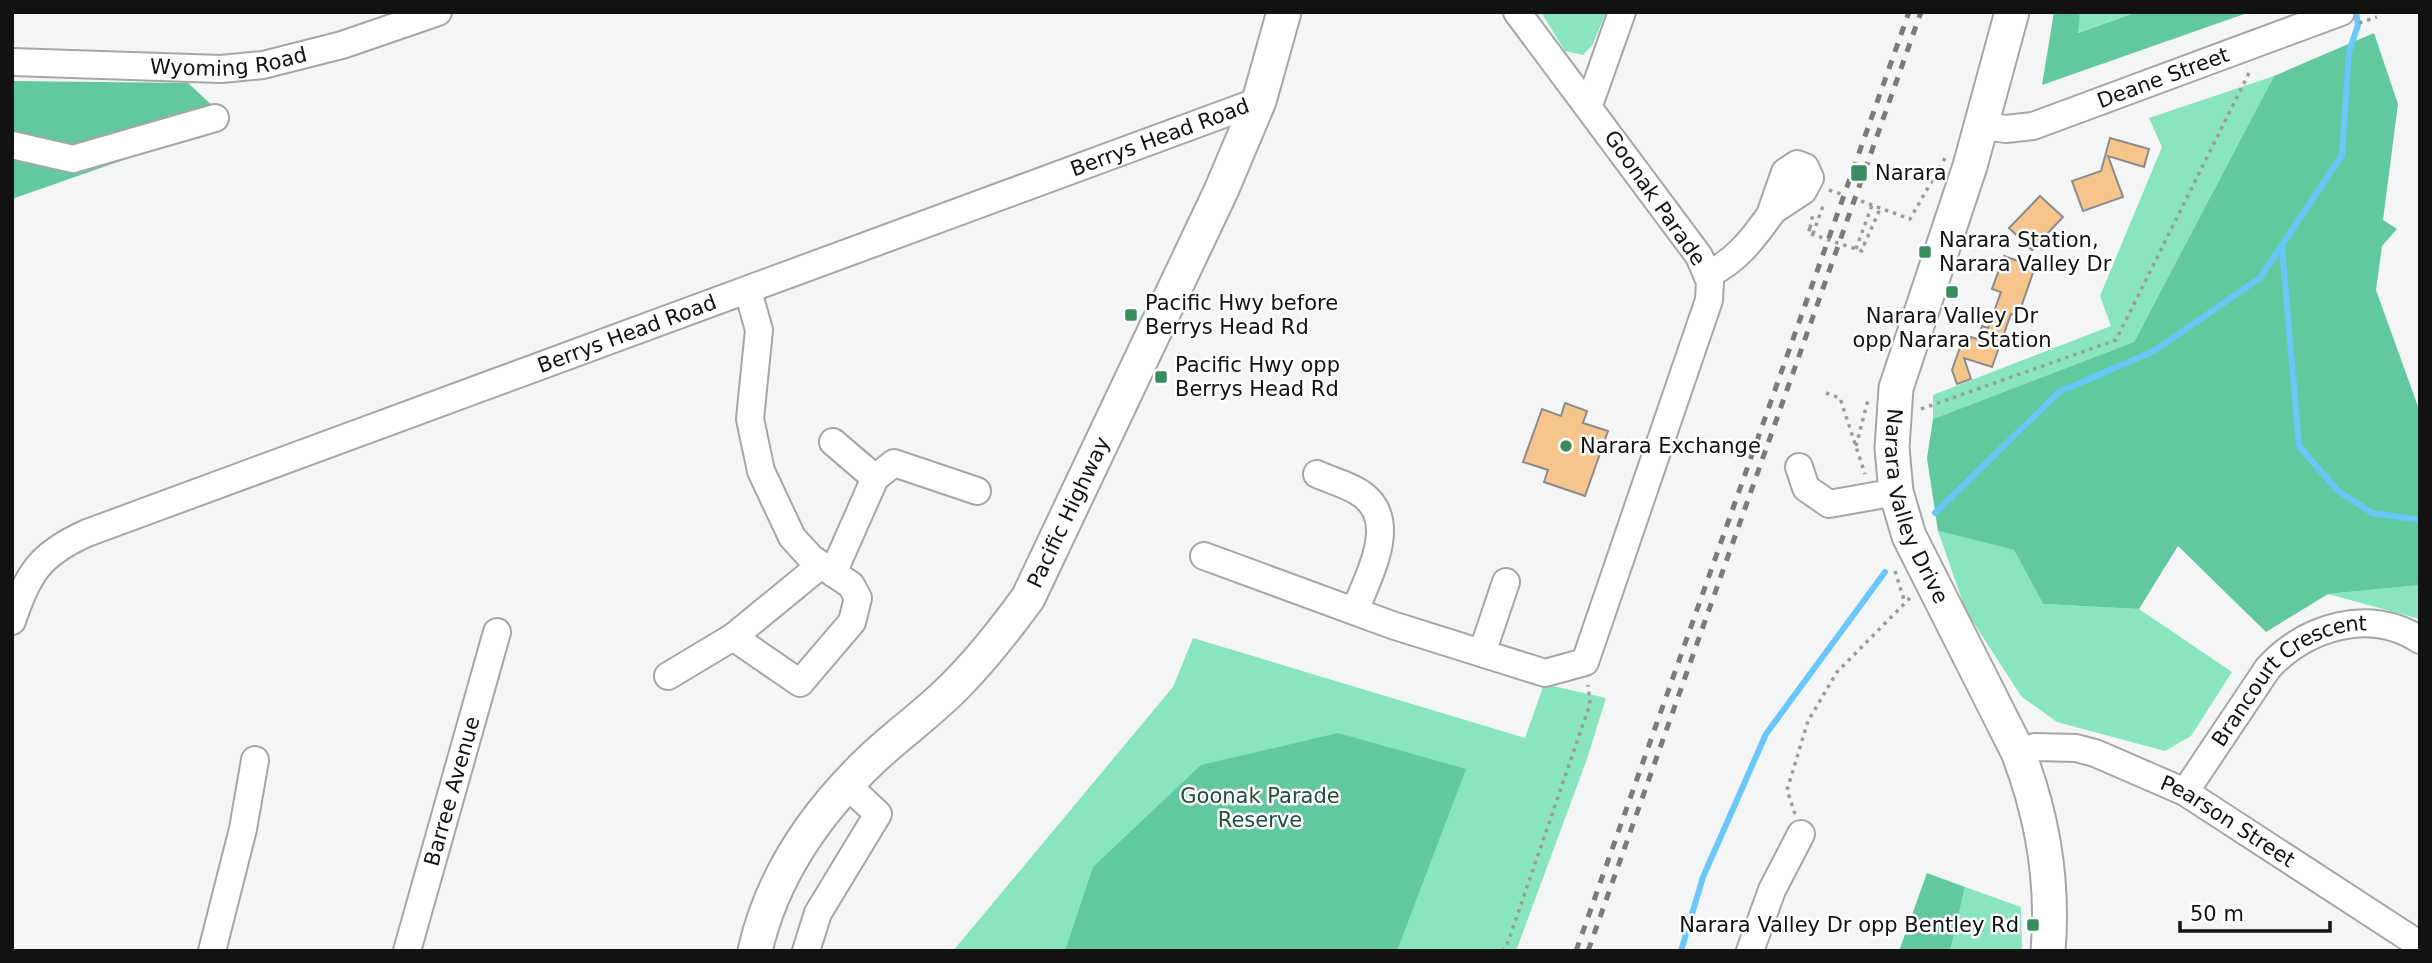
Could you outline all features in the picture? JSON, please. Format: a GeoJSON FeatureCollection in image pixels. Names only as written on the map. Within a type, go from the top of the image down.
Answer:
{"type":"FeatureCollection","features":[{"type":"Feature","properties":{"kind":"main road","name":"Pacific Highway"},"geometry":{"type":"LineString","coordinates":[[755,951],[788,864],[821,815],[847,785],[956,685],[995,642],[1028,598],[1199,240],[1259,101],[1284,12]]}},
{"type":"Feature","properties":{"kind":"main road","name":"Narara Valley Drive"},"geometry":{"type":"LineString","coordinates":[[2012,12],[1983,126],[1896,388],[1892,448],[1896,492],[1909,536],[2018,752],[2030,782],[2046,851],[2050,886],[2048,951]]}},
{"type":"Feature","properties":{"kind":"street","name":"Wyoming Road"},"geometry":{"type":"LineString","coordinates":[[12,62],[221,69],[263,65],[342,46],[438,12]]}},
{"type":"Feature","properties":{"kind":"street","name":"Goonak Parade"},"geometry":{"type":"LineString","coordinates":[[1517,12],[1589,105],[1699,256],[1709,274],[1709,300],[1585,663]]}},
{"type":"Feature","properties":{"kind":"street"},"geometry":{"type":"LineString","coordinates":[[1589,105],[1622,12]]}},
{"type":"Feature","properties":{"kind":"street","name":"Deane Street"},"geometry":{"type":"LineString","coordinates":[[1983,126],[2006,130],[2033,126],[2338,13]]}},
{"type":"Feature","properties":{"kind":"street","name":"Berrys Head Road"},"geometry":{"type":"LineString","coordinates":[[12,621],[16,584],[45,556],[87,533],[1259,101]]}},
{"type":"Feature","properties":{"kind":"street"},"geometry":{"type":"LineString","coordinates":[[12,145],[73,159],[215,118]]}},
{"type":"Feature","properties":{"kind":"street"},"geometry":{"type":"LineString","coordinates":[[1709,274],[1737,257],[1770,215]]}},
{"type":"Feature","properties":{"kind":"street"},"geometry":{"type":"LineString","coordinates":[[733,637],[800,683],[846,631],[856,614],[855,591],[801,549],[782,522],[755,451],[750,419],[759,330],[748,290]]}},
{"type":"Feature","properties":{"kind":"street"},"geometry":{"type":"LineString","coordinates":[[833,442],[875,478]]}},
{"type":"Feature","properties":{"kind":"street"},"geometry":{"type":"LineString","coordinates":[[668,676],[733,637],[827,569],[875,478],[894,463],[977,491]]}},
{"type":"Feature","properties":{"kind":"street"},"geometry":{"type":"LineString","coordinates":[[1799,467],[1805,488],[1829,503],[1896,492]]}},
{"type":"Feature","properties":{"kind":"street"},"geometry":{"type":"LineString","coordinates":[[1317,474],[1358,492],[1368,500],[1380,519],[1381,540],[1355,611]]}},
{"type":"Feature","properties":{"kind":"street"},"geometry":{"type":"LineString","coordinates":[[1204,556],[1355,611],[1545,673],[1585,663]]}},
{"type":"Feature","properties":{"kind":"street"},"geometry":{"type":"LineString","coordinates":[[1482,653],[1506,582]]}},
{"type":"Feature","properties":{"kind":"street","name":"Brancourt Crescent"},"geometry":{"type":"LineString","coordinates":[[2185,792],[2268,668],[2284,650],[2303,637],[2328,628],[2372,624],[2394,628],[2420,640]]}},
{"type":"Feature","properties":{"kind":"street","name":"Barree Avenue"},"geometry":{"type":"LineString","coordinates":[[407,951],[497,632]]}},
{"type":"Feature","properties":{"kind":"street","name":"Pearson Street"},"geometry":{"type":"LineString","coordinates":[[2018,752],[2035,747],[2076,748],[2095,753],[2185,792],[2420,944]]}},
{"type":"Feature","properties":{"kind":"street"},"geometry":{"type":"LineString","coordinates":[[212,951],[243,829],[255,760]]}},
{"type":"Feature","properties":{"kind":"street"},"geometry":{"type":"LineString","coordinates":[[806,951],[818,913],[878,814],[847,785]]}},
{"type":"Feature","properties":{"kind":"street"},"geometry":{"type":"LineString","coordinates":[[1750,951],[1772,890],[1801,834]]}},
{"type":"Feature","properties":{"kind":"path"},"geometry":{"type":"LineString","coordinates":[[1920,410],[2116,340],[2249,74]]}},
{"type":"Feature","properties":{"kind":"path"},"geometry":{"type":"LineString","coordinates":[[1861,201],[1910,219],[1933,181],[1942,157],[1947,159]]}},
{"type":"Feature","properties":{"kind":"path"},"geometry":{"type":"LineString","coordinates":[[1813,234],[1827,194]]}},
{"type":"Feature","properties":{"kind":"path"},"geometry":{"type":"LineString","coordinates":[[1856,249],[1872,205]]}},
{"type":"Feature","properties":{"kind":"path"},"geometry":{"type":"LineString","coordinates":[[1810,228],[1808,233],[1862,251],[1881,208]]}},
{"type":"Feature","properties":{"kind":"path"},"geometry":{"type":"LineString","coordinates":[[1801,834],[1787,790],[1808,721],[1837,672],[1931,581]]}},
{"type":"Feature","properties":{"kind":"path"},"geometry":{"type":"LineString","coordinates":[[1502,951],[1506,948],[1590,704],[1585,663]]}},
{"type":"Feature","properties":{"kind":"green space"},"geometry":{"type":"Polygon","coordinates":[[[1541,12],[1606,12],[1593,44],[1583,55],[1565,51],[1541,12]]]}},
{"type":"Feature","properties":{"kind":"green space"},"geometry":{"type":"Polygon","coordinates":[[[2054,12],[2080,12],[2078,33],[2137,12],[2250,12],[2042,85],[2054,12]]]}},
{"type":"Feature","properties":{"kind":"green space"},"geometry":{"type":"Polygon","coordinates":[[[2080,12],[2137,12],[2077,33],[2080,12]]]}},
{"type":"Feature","properties":{"kind":"green space"},"geometry":{"type":"Polygon","coordinates":[[[2374,33],[2398,104],[2383,220],[2397,229],[2382,246],[2376,290],[2420,412],[2420,585],[2328,594],[2266,632],[2178,546],[2139,609],[2043,604],[2014,550],[1938,531],[1927,458],[1933,419],[2134,342],[2274,76],[2374,33]]]}},
{"type":"Feature","properties":{"kind":"green space"},"geometry":{"type":"Polygon","coordinates":[[[2274,76],[2134,342],[1933,419],[1933,395],[2111,326],[2100,296],[2162,147],[2149,118],[2274,76]]]}},
{"type":"Feature","properties":{"kind":"green space"},"geometry":{"type":"Polygon","coordinates":[[[12,81],[188,83],[216,109],[189,137],[12,199],[12,81]]]}},
{"type":"Feature","properties":{"kind":"green space"},"geometry":{"type":"Polygon","coordinates":[[[1938,531],[2014,550],[2043,604],[2139,609],[2232,672],[2191,736],[2165,751],[2057,722],[2021,696],[1966,611],[1938,531]]]}},
{"type":"Feature","properties":{"kind":"green space"},"geometry":{"type":"Polygon","coordinates":[[[2420,585],[2420,619],[2328,594],[2420,585]]]}},
{"type":"Feature","properties":{"kind":"green space","name":"Goonak Parade Reserve"},"geometry":{"type":"Polygon","coordinates":[[[1193,638],[1525,738],[1544,684],[1606,698],[1587,759],[1516,951],[953,951],[1173,687],[1193,638]]]}},
{"type":"Feature","properties":{"kind":"green space"},"geometry":{"type":"Polygon","coordinates":[[[1338,733],[1466,769],[1397,951],[1065,951],[1093,867],[1201,765],[1338,733]]]}},
{"type":"Feature","properties":{"kind":"green space"},"geometry":{"type":"Polygon","coordinates":[[[1927,873],[1965,887],[1950,951],[1899,951],[1927,873]]]}},
{"type":"Feature","properties":{"kind":"green space"},"geometry":{"type":"Polygon","coordinates":[[[1965,887],[2021,907],[2022,951],[1950,951],[1965,887]]]}},
{"type":"Feature","properties":{"kind":"building"},"geometry":{"type":"Polygon","coordinates":[[[2110,138],[2149,149],[2144,167],[2108,156],[2123,197],[2083,211],[2072,181],[2101,171],[2110,138]]]}},
{"type":"Feature","properties":{"kind":"building"},"geometry":{"type":"Polygon","coordinates":[[[2040,196],[2063,217],[2032,250],[2009,228],[2040,196]]]}},
{"type":"Feature","properties":{"kind":"building"},"geometry":{"type":"Polygon","coordinates":[[[2004,256],[2035,267],[2018,316],[2011,314],[1992,367],[1964,358],[1971,379],[1957,384],[1952,370],[1963,339],[1970,342],[1971,337],[1977,339],[1982,326],[1988,328],[2001,292],[1992,289],[2004,256]]]}},
{"type":"Feature","properties":{"kind":"building","name":"Narara Exchange"},"geometry":{"type":"Polygon","coordinates":[[[1565,403],[1587,411],[1583,423],[1608,431],[1585,496],[1544,482],[1548,470],[1523,462],[1542,409],[1561,416],[1565,403]]]}},
{"type":"Feature","properties":{"kind":"waterway"},"geometry":{"type":"LineString","coordinates":[[1935,513],[2059,392],[2154,351],[2260,278],[2342,155],[2349,52],[2358,25],[2356,12]]}},
{"type":"Feature","properties":{"kind":"waterway"},"geometry":{"type":"LineString","coordinates":[[2282,247],[2299,446],[2337,490],[2372,513],[2420,520]]}},
{"type":"Feature","properties":{"kind":"waterway"},"geometry":{"type":"LineString","coordinates":[[1681,951],[1703,877],[1766,734],[1885,572]]}},
{"type":"Feature","properties":{"kind":"railway"},"geometry":{"type":"LineString","coordinates":[[1576,951],[1909,12]]}},
{"type":"Feature","properties":{"kind":"railway"},"geometry":{"type":"LineString","coordinates":[[1588,951],[1921,12]]}},
{"type":"Feature","properties":{"kind":"place","name":"Narara"},"geometry":{"type":"Point","coordinates":[1859,173]}},
{"type":"Feature","properties":{"kind":"place","name":"Narara Station, Narara Valley Dr"},"geometry":{"type":"Point","coordinates":[1925,252]}},
{"type":"Feature","properties":{"kind":"place","name":"Narara Valley Dr opp Narara Station"},"geometry":{"type":"Point","coordinates":[1952,292]}},
{"type":"Feature","properties":{"kind":"place","name":"Pacific Hwy before Berrys Head Rd"},"geometry":{"type":"Point","coordinates":[1131,315]}},
{"type":"Feature","properties":{"kind":"place","name":"Pacific Hwy opp Berrys Head Rd"},"geometry":{"type":"Point","coordinates":[1161,377]}},
{"type":"Feature","properties":{"kind":"place","name":"Narara Exchange"},"geometry":{"type":"Point","coordinates":[1566,446]}},
{"type":"Feature","properties":{"kind":"place","name":"Narara Valley Dr opp Bentley Rd"},"geometry":{"type":"Point","coordinates":[2033,925]}}]}
